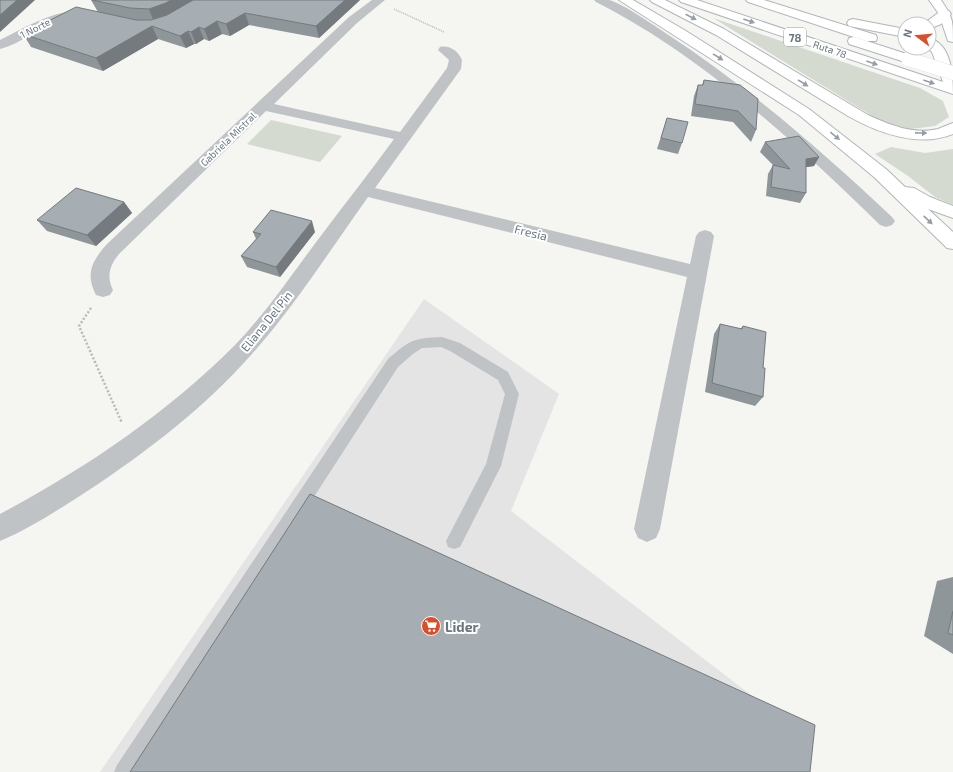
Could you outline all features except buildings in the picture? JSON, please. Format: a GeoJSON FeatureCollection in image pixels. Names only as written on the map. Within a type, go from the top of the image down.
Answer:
{"type":"FeatureCollection","features":[{"type":"Feature","properties":{"kind":"main road"},"geometry":{"type":"LineString","coordinates":[[625,0],[682,34],[804,112],[880,173],[953,243]]}},
{"type":"Feature","properties":{"kind":"main road"},"geometry":{"type":"LineString","coordinates":[[656,0],[720,32],[872,124],[896,131],[910,133],[942,132],[953,128]]}},
{"type":"Feature","properties":{"kind":"main road","name":"Ruta 78"},"geometry":{"type":"LineString","coordinates":[[685,0],[953,90]]}},
{"type":"Feature","properties":{"kind":"main road"},"geometry":{"type":"LineString","coordinates":[[771,0],[822,15],[897,31]]}},
{"type":"Feature","properties":{"kind":"main road"},"geometry":{"type":"LineString","coordinates":[[786,0],[838,14],[897,25]]}},
{"type":"Feature","properties":{"kind":"main road"},"geometry":{"type":"LineString","coordinates":[[935,0],[945,14],[953,38]]}},
{"type":"Feature","properties":{"kind":"main road"},"geometry":{"type":"LineString","coordinates":[[937,21],[945,14],[950,0]]}},
{"type":"Feature","properties":{"kind":"main road","name":"Ruta 78"},"geometry":{"type":"LineString","coordinates":[[747,2],[897,50]]}},
{"type":"Feature","properties":{"kind":"main road"},"geometry":{"type":"LineString","coordinates":[[937,49],[953,90]]}},
{"type":"Feature","properties":{"kind":"main road","name":"Ruta 78"},"geometry":{"type":"LineString","coordinates":[[913,56],[953,73]]}},
{"type":"Feature","properties":{"kind":"main road"},"geometry":{"type":"LineString","coordinates":[[917,56],[953,64]]}},
{"type":"Feature","properties":{"kind":"main road"},"geometry":{"type":"LineString","coordinates":[[880,173],[924,201],[953,212]]}},
{"type":"Feature","properties":{"kind":"street"},"geometry":{"type":"LineString","coordinates":[[600,0],[641,23],[737,89],[807,147],[886,221]]}},
{"type":"Feature","properties":{"kind":"street","name":"Gabriela Mistral"},"geometry":{"type":"LineString","coordinates":[[103,290],[100,284],[100,270],[107,256],[352,20],[378,1]]}},
{"type":"Feature","properties":{"kind":"street"},"geometry":{"type":"LineString","coordinates":[[51,5],[56,14],[55,18]]}},
{"type":"Feature","properties":{"kind":"street","name":"1 Norte"},"geometry":{"type":"LineString","coordinates":[[0,45],[55,18],[80,13],[99,18]]}},
{"type":"Feature","properties":{"kind":"street","name":"Eliana Del Pin"},"geometry":{"type":"LineString","coordinates":[[0,528],[79,483],[132,446],[191,399],[242,350],[283,302],[456,66],[456,59],[454,56],[444,50]]}},
{"type":"Feature","properties":{"kind":"street"},"geometry":{"type":"LineString","coordinates":[[263,106],[404,137]]}},
{"type":"Feature","properties":{"kind":"street","name":"Fresia"},"geometry":{"type":"LineString","coordinates":[[364,191],[698,273]]}},
{"type":"Feature","properties":{"kind":"street"},"geometry":{"type":"LineString","coordinates":[[647,529],[705,236]]}},
{"type":"Feature","properties":{"kind":"lane"},"geometry":{"type":"LineString","coordinates":[[124,772],[393,363],[408,350],[420,343],[442,342],[455,346],[503,376],[512,394],[493,466],[454,541]]}},
{"type":"Feature","properties":{"kind":"path"},"geometry":{"type":"LineString","coordinates":[[378,1],[449,35],[444,50]]}},
{"type":"Feature","properties":{"kind":"path"},"geometry":{"type":"LineString","coordinates":[[103,290],[79,326],[132,446]]}},
{"type":"Feature","properties":{"kind":"shaded area"},"geometry":{"type":"Polygon","coordinates":[[[713,18],[920,88],[943,101],[949,117],[935,126],[911,129],[882,122],[713,18]]]}},
{"type":"Feature","properties":{"kind":"shaded area"},"geometry":{"type":"Polygon","coordinates":[[[271,120],[342,136],[320,162],[247,144],[271,120]]]}},
{"type":"Feature","properties":{"kind":"shaded area"},"geometry":{"type":"Polygon","coordinates":[[[891,147],[925,153],[953,149],[953,205],[935,197],[908,176],[875,154],[891,147]]]}},
{"type":"Feature","properties":{"kind":"shaded area","name":"Lider"},"geometry":{"type":"Polygon","coordinates":[[[424,299],[559,394],[511,511],[811,741],[808,772],[100,772],[424,299]]]}},
{"type":"Feature","properties":{"kind":"place","name":"Lider"},"geometry":{"type":"Point","coordinates":[431,626]}}]}
